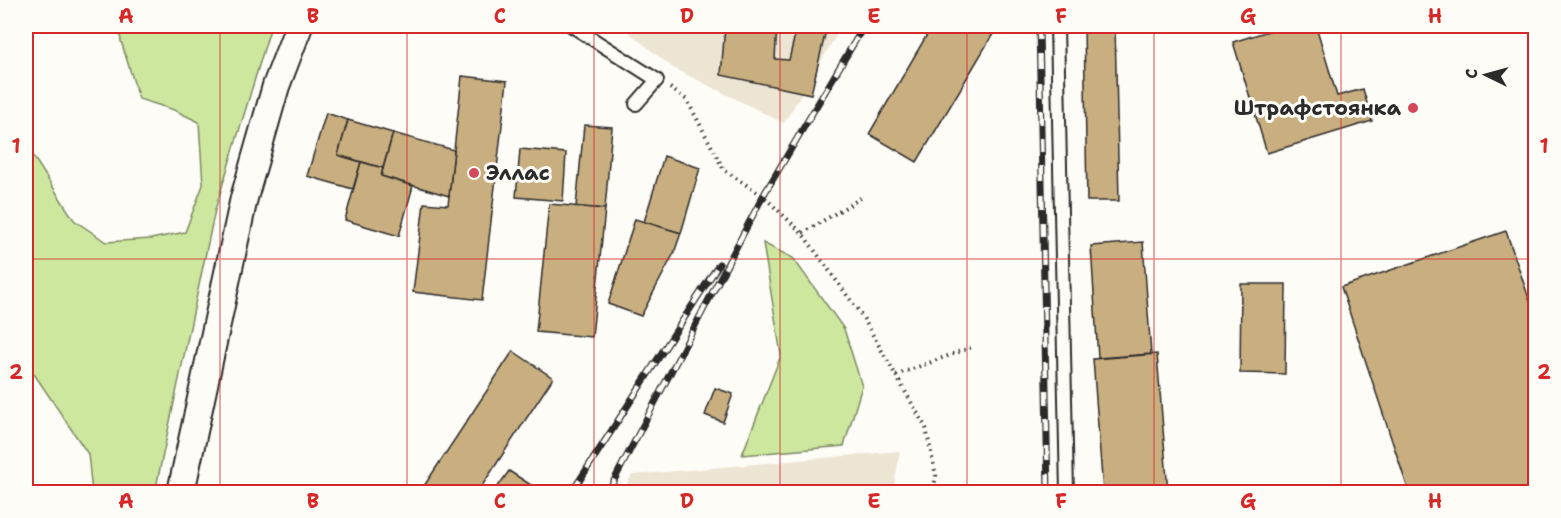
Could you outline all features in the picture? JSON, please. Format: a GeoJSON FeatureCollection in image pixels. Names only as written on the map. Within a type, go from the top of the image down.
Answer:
{"type":"FeatureCollection","features":[{"type":"Feature","properties":{"kind":"street"},"geometry":{"type":"LineString","coordinates":[[181,492],[244,198],[276,86],[299,26]]}},
{"type":"Feature","properties":{"kind":"lane"},"geometry":{"type":"LineString","coordinates":[[572,26],[657,80],[636,104]]}},
{"type":"Feature","properties":{"kind":"lane"},"geometry":{"type":"LineString","coordinates":[[1057,26],[1067,492]]}},
{"type":"Feature","properties":{"kind":"path"},"geometry":{"type":"LineString","coordinates":[[657,80],[687,100],[724,170],[763,196],[802,233],[862,316],[926,428],[936,476],[933,492]]}},
{"type":"Feature","properties":{"kind":"path"},"geometry":{"type":"LineString","coordinates":[[802,233],[864,196]]}},
{"type":"Feature","properties":{"kind":"path"},"geometry":{"type":"LineString","coordinates":[[896,375],[972,347]]}},
{"type":"Feature","properties":{"kind":"shaded area"},"geometry":{"type":"Polygon","coordinates":[[[621,26],[842,26],[784,123],[673,68],[621,26]]]}},
{"type":"Feature","properties":{"kind":"shaded area"},"geometry":{"type":"Polygon","coordinates":[[[900,451],[893,492],[622,492],[632,475],[900,451]]]}},
{"type":"Feature","properties":{"kind":"green space"},"geometry":{"type":"Polygon","coordinates":[[[119,26],[271,26],[215,210],[155,492],[92,492],[88,454],[26,362],[26,145],[74,220],[106,242],[151,239],[185,232],[203,185],[199,122],[174,110],[139,99],[121,41],[119,26]]]}},
{"type":"Feature","properties":{"kind":"green space"},"geometry":{"type":"Polygon","coordinates":[[[763,243],[793,258],[844,329],[862,386],[844,446],[742,455],[781,355],[763,243]]]}},
{"type":"Feature","properties":{"kind":"building"},"geometry":{"type":"Polygon","coordinates":[[[725,26],[777,26],[775,59],[789,60],[797,26],[827,26],[811,94],[721,75],[725,26]]]}},
{"type":"Feature","properties":{"kind":"building"},"geometry":{"type":"Polygon","coordinates":[[[932,26],[991,26],[996,29],[917,162],[869,134],[932,26]]]}},
{"type":"Feature","properties":{"kind":"building"},"geometry":{"type":"Polygon","coordinates":[[[1084,26],[1115,26],[1119,201],[1087,201],[1084,26]]]}},
{"type":"Feature","properties":{"kind":"building"},"geometry":{"type":"Polygon","coordinates":[[[1277,26],[1316,26],[1337,96],[1363,89],[1372,121],[1267,153],[1233,42],[1278,28],[1277,26]]]}},
{"type":"Feature","properties":{"kind":"building","name":"Эллас"},"geometry":{"type":"Polygon","coordinates":[[[462,76],[507,81],[482,300],[413,292],[424,203],[448,205],[462,76]]]}},
{"type":"Feature","properties":{"kind":"building"},"geometry":{"type":"Polygon","coordinates":[[[326,113],[348,120],[338,155],[361,162],[353,189],[307,176],[326,113]]]}},
{"type":"Feature","properties":{"kind":"building"},"geometry":{"type":"Polygon","coordinates":[[[348,120],[393,133],[383,168],[338,155],[348,120]]]}},
{"type":"Feature","properties":{"kind":"building"},"geometry":{"type":"Polygon","coordinates":[[[584,125],[612,127],[605,209],[576,207],[584,125]]]}},
{"type":"Feature","properties":{"kind":"building"},"geometry":{"type":"Polygon","coordinates":[[[393,133],[454,150],[449,196],[381,176],[393,133]]]}},
{"type":"Feature","properties":{"kind":"building"},"geometry":{"type":"Polygon","coordinates":[[[520,149],[566,153],[563,201],[516,197],[520,149]]]}},
{"type":"Feature","properties":{"kind":"building"},"geometry":{"type":"Polygon","coordinates":[[[664,156],[700,168],[681,233],[644,222],[664,156]]]}},
{"type":"Feature","properties":{"kind":"building"},"geometry":{"type":"Polygon","coordinates":[[[361,162],[383,168],[381,176],[413,186],[399,236],[345,220],[361,162]]]}},
{"type":"Feature","properties":{"kind":"building"},"geometry":{"type":"Polygon","coordinates":[[[549,204],[605,209],[592,337],[536,332],[549,204]]]}},
{"type":"Feature","properties":{"kind":"building"},"geometry":{"type":"Polygon","coordinates":[[[635,219],[681,233],[674,253],[641,316],[608,304],[635,219]]]}},
{"type":"Feature","properties":{"kind":"building"},"geometry":{"type":"Polygon","coordinates":[[[1506,231],[1536,319],[1536,485],[1513,492],[1409,492],[1341,287],[1506,231]]]}},
{"type":"Feature","properties":{"kind":"building"},"geometry":{"type":"Polygon","coordinates":[[[1143,242],[1151,354],[1098,358],[1091,246],[1143,242]]]}},
{"type":"Feature","properties":{"kind":"building"},"geometry":{"type":"Polygon","coordinates":[[[1241,284],[1286,284],[1285,374],[1240,373],[1241,284]]]}},
{"type":"Feature","properties":{"kind":"building"},"geometry":{"type":"Polygon","coordinates":[[[513,351],[553,378],[478,492],[420,492],[513,351]]]}},
{"type":"Feature","properties":{"kind":"building"},"geometry":{"type":"Polygon","coordinates":[[[1157,354],[1168,492],[1103,492],[1093,359],[1157,354]]]}},
{"type":"Feature","properties":{"kind":"building"},"geometry":{"type":"Polygon","coordinates":[[[715,388],[733,394],[723,422],[705,415],[715,388]]]}},
{"type":"Feature","properties":{"kind":"building"},"geometry":{"type":"Polygon","coordinates":[[[509,471],[542,492],[494,492],[509,471]]]}},
{"type":"Feature","properties":{"kind":"railway"},"geometry":{"type":"LineString","coordinates":[[608,492],[763,196],[864,26]]}},
{"type":"Feature","properties":{"kind":"railway"},"geometry":{"type":"LineString","coordinates":[[1039,26],[1048,492]]}},
{"type":"Feature","properties":{"kind":"railway"},"geometry":{"type":"LineString","coordinates":[[572,492],[719,264]]}},
{"type":"Feature","properties":{"kind":"place","name":"Штрафстоянка"},"geometry":{"type":"Point","coordinates":[1413,108]}},
{"type":"Feature","properties":{"kind":"place","name":"Эллас"},"geometry":{"type":"Point","coordinates":[474,173]}}]}
